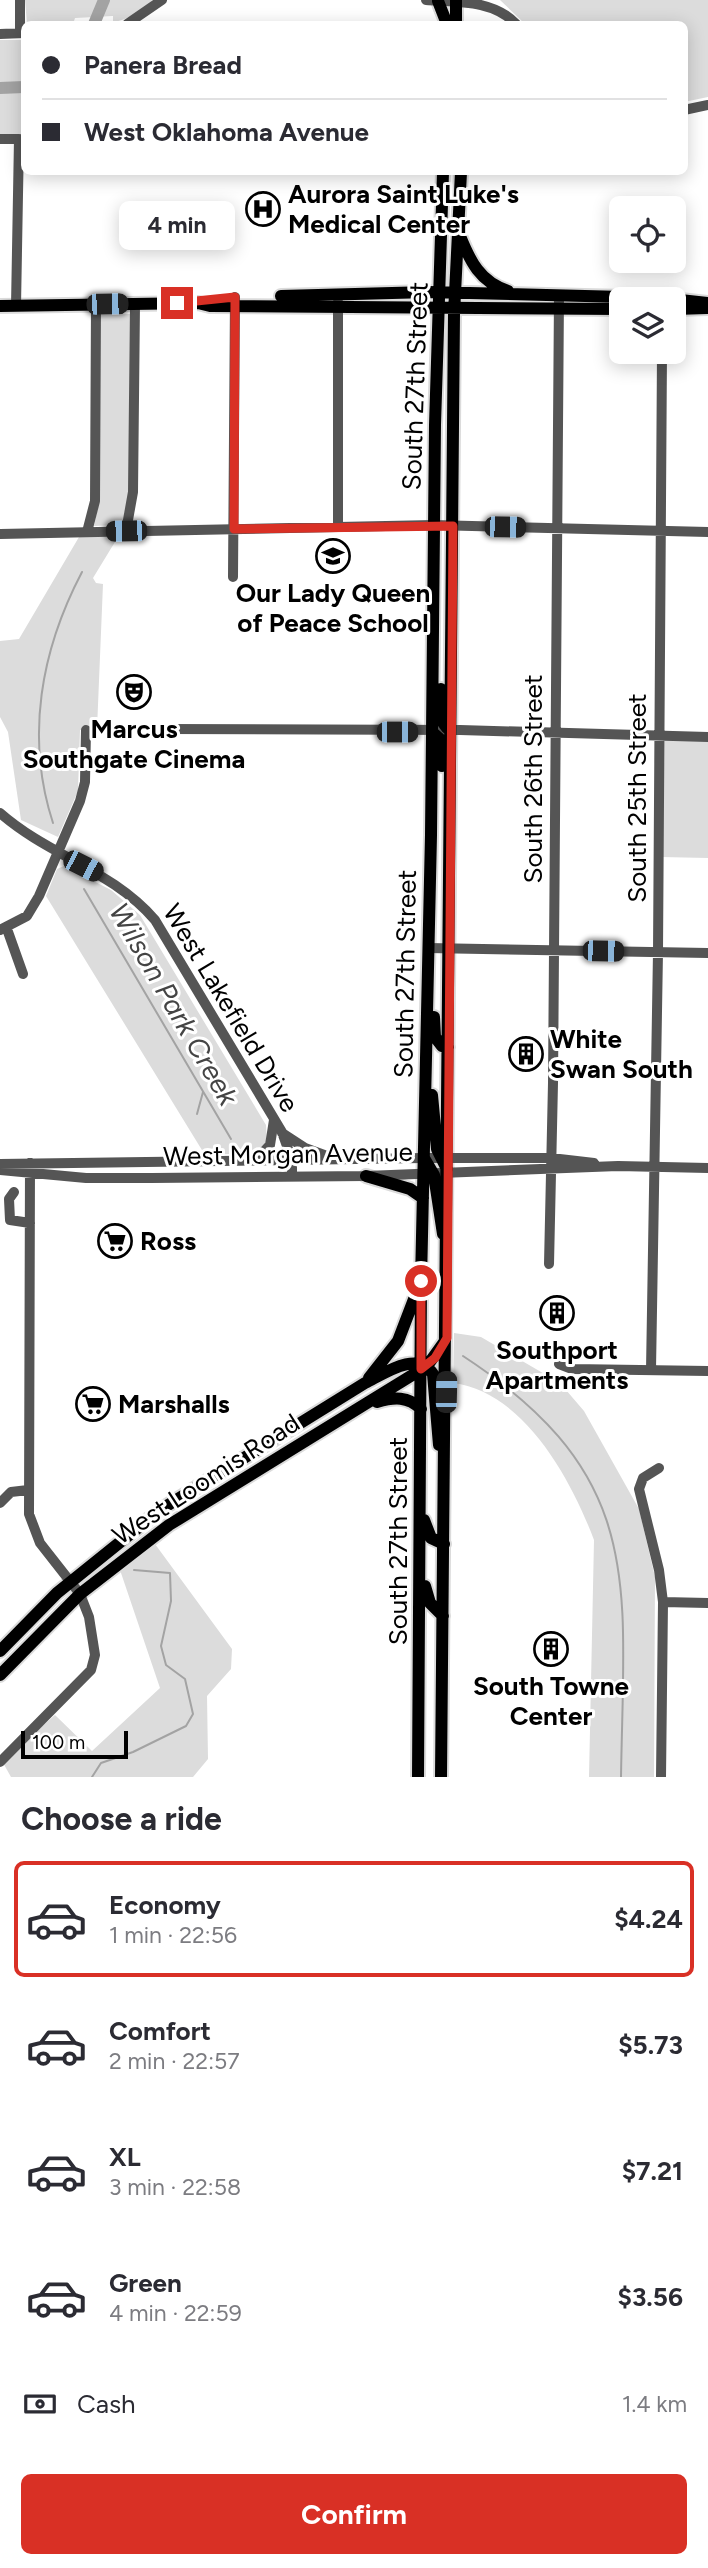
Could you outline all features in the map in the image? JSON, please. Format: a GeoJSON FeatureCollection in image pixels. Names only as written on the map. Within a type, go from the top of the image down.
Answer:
{"type":"FeatureCollection","features":[{"type":"Feature","properties":{"kind":"main road"},"geometry":{"type":"LineString","coordinates":[[438,0],[439,21]]}},
{"type":"Feature","properties":{"kind":"main road"},"geometry":{"type":"LineString","coordinates":[[438,0],[446,21]]}},
{"type":"Feature","properties":{"kind":"main road"},"geometry":{"type":"LineString","coordinates":[[455,0],[456,21]]}},
{"type":"Feature","properties":{"kind":"main road","name":"South 27th Street"},"geometry":{"type":"LineString","coordinates":[[418,1777],[423,1366],[421,1281],[423,1198],[427,1167],[426,1061],[435,425],[443,175]]}},
{"type":"Feature","properties":{"kind":"main road","name":"South 27th Street"},"geometry":{"type":"LineString","coordinates":[[441,1777],[455,299],[461,175]]}},
{"type":"Feature","properties":{"kind":"main road"},"geometry":{"type":"LineString","coordinates":[[459,233],[471,262],[481,275],[502,289],[518,294]]}},
{"type":"Feature","properties":{"kind":"main road"},"geometry":{"type":"LineString","coordinates":[[0,306],[198,303],[210,306],[235,301],[455,299],[518,294],[609,297]]}},
{"type":"Feature","properties":{"kind":"main road"},"geometry":{"type":"LineString","coordinates":[[455,299],[558,309],[609,309]]}},
{"type":"Feature","properties":{"kind":"main road"},"geometry":{"type":"LineString","coordinates":[[686,302],[708,305]]}},
{"type":"Feature","properties":{"kind":"main road"},"geometry":{"type":"LineString","coordinates":[[686,308],[708,305]]}},
{"type":"Feature","properties":{"kind":"main road"},"geometry":{"type":"LineString","coordinates":[[435,425],[455,425]]}},
{"type":"Feature","properties":{"kind":"main road"},"geometry":{"type":"LineString","coordinates":[[433,663],[440,679],[442,721],[450,730]]}},
{"type":"Feature","properties":{"kind":"main road"},"geometry":{"type":"LineString","coordinates":[[432,732],[441,740],[443,774],[450,785]]}},
{"type":"Feature","properties":{"kind":"main road"},"geometry":{"type":"LineString","coordinates":[[430,869],[449,880]]}},
{"type":"Feature","properties":{"kind":"main road"},"geometry":{"type":"LineString","coordinates":[[428,982],[434,1012],[435,1037],[442,1046],[448,1047]]}},
{"type":"Feature","properties":{"kind":"main road"},"geometry":{"type":"LineString","coordinates":[[426,1061],[445,1163]]}},
{"type":"Feature","properties":{"kind":"main road"},"geometry":{"type":"LineString","coordinates":[[427,1167],[447,1247]]}},
{"type":"Feature","properties":{"kind":"main road"},"geometry":{"type":"LineString","coordinates":[[366,1176],[410,1188],[423,1198]]}},
{"type":"Feature","properties":{"kind":"main road"},"geometry":{"type":"LineString","coordinates":[[365,1382],[398,1342],[421,1281]]}},
{"type":"Feature","properties":{"kind":"main road","name":"West Loomis Road"},"geometry":{"type":"LineString","coordinates":[[0,1675],[80,1594],[169,1525],[369,1404],[423,1366],[447,1338]]}},
{"type":"Feature","properties":{"kind":"main road"},"geometry":{"type":"LineString","coordinates":[[423,1366],[435,1382],[434,1412],[444,1487]]}},
{"type":"Feature","properties":{"kind":"main road","name":"West Loomis Road"},"geometry":{"type":"LineString","coordinates":[[0,1651],[72,1581],[160,1510],[365,1382],[393,1369],[423,1366]]}},
{"type":"Feature","properties":{"kind":"main road"},"geometry":{"type":"LineString","coordinates":[[369,1404],[401,1398],[411,1400],[421,1409]]}},
{"type":"Feature","properties":{"kind":"main road"},"geometry":{"type":"LineString","coordinates":[[302,1443],[305,1428],[323,1410]]}},
{"type":"Feature","properties":{"kind":"main road"},"geometry":{"type":"LineString","coordinates":[[221,1472],[242,1479]]}},
{"type":"Feature","properties":{"kind":"main road"},"geometry":{"type":"LineString","coordinates":[[422,1513],[430,1538],[444,1544]]}},
{"type":"Feature","properties":{"kind":"main road"},"geometry":{"type":"LineString","coordinates":[[421,1568],[429,1603],[443,1616]]}},
{"type":"Feature","properties":{"kind":"main road"},"geometry":{"type":"LineString","coordinates":[[420,1611],[433,1617],[443,1635]]}},
{"type":"Feature","properties":{"kind":"main road"},"geometry":{"type":"LineString","coordinates":[[39,1612],[51,1624]]}},
{"type":"Feature","properties":{"kind":"main road"},"geometry":{"type":"LineString","coordinates":[[418,1735],[426,1730],[442,1729]]}},
{"type":"Feature","properties":{"kind":"street"},"geometry":{"type":"LineString","coordinates":[[20,0],[21,21]]}},
{"type":"Feature","properties":{"kind":"street"},"geometry":{"type":"LineString","coordinates":[[131,21],[162,0]]}},
{"type":"Feature","properties":{"kind":"street"},"geometry":{"type":"LineString","coordinates":[[426,0],[455,0],[496,7],[512,21]]}},
{"type":"Feature","properties":{"kind":"street"},"geometry":{"type":"LineString","coordinates":[[0,34],[21,33]]}},
{"type":"Feature","properties":{"kind":"street"},"geometry":{"type":"LineString","coordinates":[[688,109],[708,105]]}},
{"type":"Feature","properties":{"kind":"street"},"geometry":{"type":"LineString","coordinates":[[0,139],[19,139],[16,306]]}},
{"type":"Feature","properties":{"kind":"street","name":"South 26th Street"},"geometry":{"type":"LineString","coordinates":[[548,1264],[559,295]]}},
{"type":"Feature","properties":{"kind":"street"},"geometry":{"type":"LineString","coordinates":[[338,300],[338,527]]}},
{"type":"Feature","properties":{"kind":"street"},"geometry":{"type":"LineString","coordinates":[[233,577],[235,301]]}},
{"type":"Feature","properties":{"kind":"street"},"geometry":{"type":"LineString","coordinates":[[86,532],[95,501],[96,304]]}},
{"type":"Feature","properties":{"kind":"street"},"geometry":{"type":"LineString","coordinates":[[126,531],[133,492],[135,304]]}},
{"type":"Feature","properties":{"kind":"street","name":"South 25th Street"},"geometry":{"type":"LineString","coordinates":[[650,1370],[658,952],[662,364]]}},
{"type":"Feature","properties":{"kind":"street"},"geometry":{"type":"LineString","coordinates":[[0,534],[434,525],[708,532]]}},
{"type":"Feature","properties":{"kind":"street"},"geometry":{"type":"LineString","coordinates":[[165,729],[450,730],[708,737]]}},
{"type":"Feature","properties":{"kind":"street"},"geometry":{"type":"LineString","coordinates":[[23,974],[4,930],[27,916],[57,853],[85,782],[86,730]]}},
{"type":"Feature","properties":{"kind":"street","name":"West Lakefield Drive"},"geometry":{"type":"LineString","coordinates":[[0,813],[57,853],[117,883],[137,898],[155,920],[282,1132],[292,1160],[292,1177]]}},
{"type":"Feature","properties":{"kind":"street"},"geometry":{"type":"LineString","coordinates":[[428,948],[708,953]]}},
{"type":"Feature","properties":{"kind":"street"},"geometry":{"type":"LineString","coordinates":[[254,1161],[270,1145],[274,1119]]}},
{"type":"Feature","properties":{"kind":"street"},"geometry":{"type":"LineString","coordinates":[[282,1132],[305,1148],[338,1160]]}},
{"type":"Feature","properties":{"kind":"street","name":"West Morgan Avenue"},"geometry":{"type":"LineString","coordinates":[[0,1164],[86,1178],[366,1176],[445,1163],[551,1158],[618,1166],[708,1168]]}},
{"type":"Feature","properties":{"kind":"street","name":"West Morgan Avenue"},"geometry":{"type":"LineString","coordinates":[[0,1170],[292,1160],[338,1160],[427,1167],[445,1163],[551,1171],[618,1166]]}},
{"type":"Feature","properties":{"kind":"street"},"geometry":{"type":"LineString","coordinates":[[0,1762],[91,1670],[95,1655],[89,1617],[80,1594],[72,1581],[51,1559],[34,1529],[28,1490],[30,1168]]}},
{"type":"Feature","properties":{"kind":"street"},"geometry":{"type":"LineString","coordinates":[[14,1192],[9,1199],[10,1220],[14,1223],[30,1223]]}},
{"type":"Feature","properties":{"kind":"street"},"geometry":{"type":"LineString","coordinates":[[559,1364],[572,1369],[708,1371]]}},
{"type":"Feature","properties":{"kind":"street"},"geometry":{"type":"LineString","coordinates":[[659,1468],[643,1478],[639,1489],[659,1570],[663,1602],[661,1777]]}},
{"type":"Feature","properties":{"kind":"street"},"geometry":{"type":"LineString","coordinates":[[0,1503],[11,1492],[28,1490]]}},
{"type":"Feature","properties":{"kind":"street"},"geometry":{"type":"LineString","coordinates":[[663,1602],[708,1603]]}},
{"type":"Feature","properties":{"kind":"shaded area"},"geometry":{"type":"Polygon","coordinates":[[[25,0],[153,0],[134,14],[117,21],[113,21],[113,16],[75,18],[74,21],[27,21],[25,0]]]}},
{"type":"Feature","properties":{"kind":"shaded area"},"geometry":{"type":"Polygon","coordinates":[[[500,0],[708,0],[708,97],[688,101],[688,21],[522,21],[500,0]]]}},
{"type":"Feature","properties":{"kind":"shaded area"},"geometry":{"type":"Polygon","coordinates":[[[0,40],[21,40],[21,140],[16,134],[0,134],[0,40]]]}},
{"type":"Feature","properties":{"kind":"shaded area"},"geometry":{"type":"Polygon","coordinates":[[[130,314],[129,493],[122,525],[94,526],[99,503],[100,315],[130,314]]]}},
{"type":"Feature","properties":{"kind":"shaded area"},"geometry":{"type":"Polygon","coordinates":[[[79,537],[118,537],[93,578],[96,583],[103,584],[97,729],[80,730],[78,791],[58,837],[21,820],[8,732],[0,717],[0,641],[19,639],[79,537]]]}},
{"type":"Feature","properties":{"kind":"shaded area"},"geometry":{"type":"Polygon","coordinates":[[[663,740],[708,741],[708,858],[661,857],[663,740]]]}},
{"type":"Feature","properties":{"kind":"shaded area"},"geometry":{"type":"Polygon","coordinates":[[[64,866],[111,890],[140,915],[266,1125],[267,1143],[256,1153],[205,1155],[46,896],[57,869],[64,866]]]}},
{"type":"Feature","properties":{"kind":"shaded area"},"geometry":{"type":"Polygon","coordinates":[[[454,1333],[481,1337],[560,1383],[584,1411],[639,1509],[655,1577],[654,1777],[589,1777],[594,1540],[558,1466],[523,1421],[502,1403],[478,1390],[453,1383],[454,1333]]]}},
{"type":"Feature","properties":{"kind":"shaded area"},"geometry":{"type":"Polygon","coordinates":[[[155,1544],[232,1649],[231,1669],[207,1696],[208,1759],[193,1777],[11,1777],[2,1761],[55,1715],[92,1751],[160,1688],[120,1570],[155,1544]]]}},
{"type":"Feature","properties":{"kind":"waterway"},"geometry":{"type":"LineString","coordinates":[[95,21],[104,0]]}},
{"type":"Feature","properties":{"kind":"waterway"},"geometry":{"type":"LineString","coordinates":[[0,88],[21,87]]}},
{"type":"Feature","properties":{"kind":"waterway","name":"Wilson Park Creek"},"geometry":{"type":"LineString","coordinates":[[53,823],[40,758],[42,694],[56,632],[82,572]]}},
{"type":"Feature","properties":{"kind":"waterway","name":"Wilson Park Creek"},"geometry":{"type":"LineString","coordinates":[[84,889],[231,1139]]}},
{"type":"Feature","properties":{"kind":"waterway"},"geometry":{"type":"LineString","coordinates":[[197,1114],[203,1092]]}},
{"type":"Feature","properties":{"kind":"waterway","name":"Wilson Park Creek"},"geometry":{"type":"LineString","coordinates":[[463,1356],[522,1401],[565,1445],[594,1490],[612,1538],[621,1589],[621,1777]]}},
{"type":"Feature","properties":{"kind":"waterway"},"geometry":{"type":"LineString","coordinates":[[92,1777],[101,1763],[133,1752],[186,1726],[193,1714],[185,1679],[166,1665],[161,1646],[171,1601],[170,1573],[134,1570]]}},
{"type":"Feature","properties":{"kind":"place","name":"Aurora Saint Luke's Medical Center"},"geometry":{"type":"Point","coordinates":[263,209]}},
{"type":"Feature","properties":{"kind":"place","name":"Our Lady Queen of Peace School"},"geometry":{"type":"Point","coordinates":[333,556]}},
{"type":"Feature","properties":{"kind":"place","name":"Marcus Southgate Cinema"},"geometry":{"type":"Point","coordinates":[134,692]}},
{"type":"Feature","properties":{"kind":"place","name":"White Swan South"},"geometry":{"type":"Point","coordinates":[526,1054]}},
{"type":"Feature","properties":{"kind":"place","name":"Ross"},"geometry":{"type":"Point","coordinates":[115,1241]}},
{"type":"Feature","properties":{"kind":"place","name":"Southport Apartments"},"geometry":{"type":"Point","coordinates":[557,1313]}},
{"type":"Feature","properties":{"kind":"place","name":"Marshalls"},"geometry":{"type":"Point","coordinates":[93,1404]}},
{"type":"Feature","properties":{"kind":"place","name":"South Towne Center"},"geometry":{"type":"Point","coordinates":[551,1649]}},
{"type":"Feature","properties":{"kind":"route"},"geometry":{"type":"LineString","coordinates":[[177,303],[198,303],[210,298],[235,297],[234,529],[453,526],[447,1338],[435,1358],[421,1369],[421,1281]]}}]}
